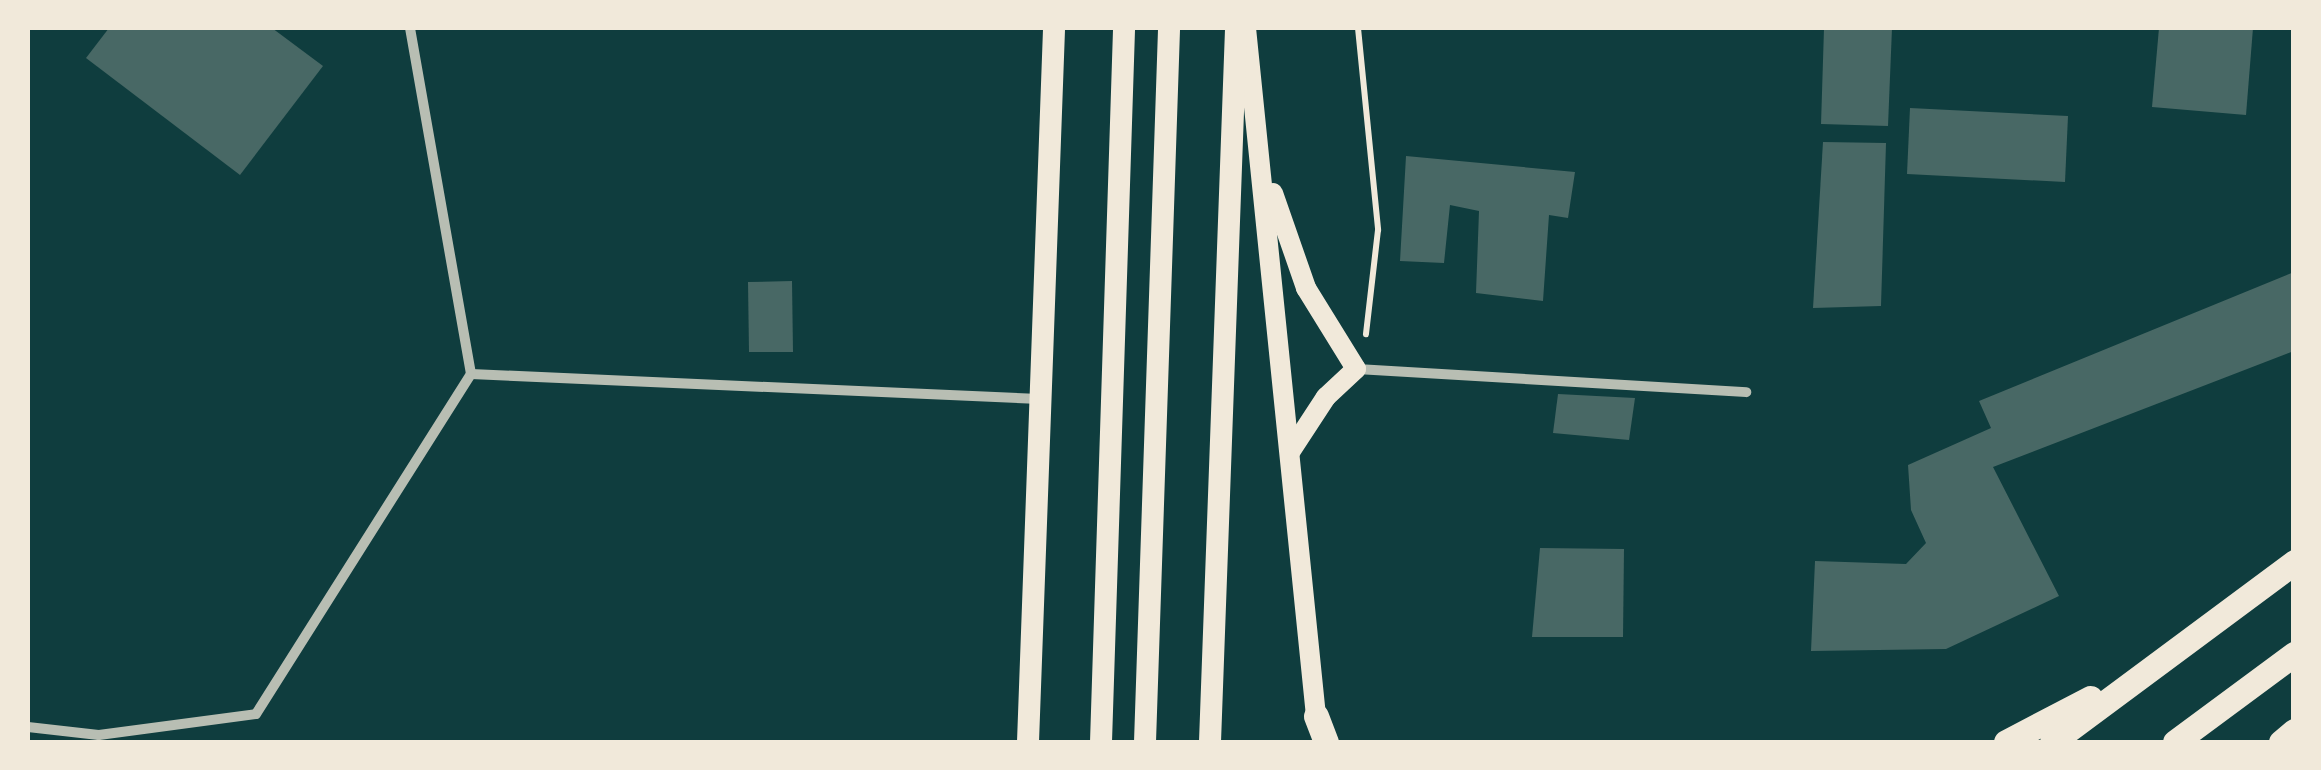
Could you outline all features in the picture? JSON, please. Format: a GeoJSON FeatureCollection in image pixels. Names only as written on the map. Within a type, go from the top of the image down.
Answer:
{"type":"FeatureCollection","features":[{"type":"Feature","properties":{"kind":"highway"},"geometry":{"type":"LineString","coordinates":[[2052,742],[2294,562]]}},
{"type":"Feature","properties":{"kind":"highway"},"geometry":{"type":"LineString","coordinates":[[2175,742],[2294,654]]}},
{"type":"Feature","properties":{"kind":"highway"},"geometry":{"type":"LineString","coordinates":[[2006,742],[2153,666]]}},
{"type":"Feature","properties":{"kind":"highway"},"geometry":{"type":"LineString","coordinates":[[1316,716],[1326,742]]}},
{"type":"Feature","properties":{"kind":"highway"},"geometry":{"type":"LineString","coordinates":[[2281,742],[2294,731]]}},
{"type":"Feature","properties":{"kind":"main road"},"geometry":{"type":"LineString","coordinates":[[1028,742],[1054,28]]}},
{"type":"Feature","properties":{"kind":"main road"},"geometry":{"type":"LineString","coordinates":[[1101,742],[1124,28]]}},
{"type":"Feature","properties":{"kind":"main road"},"geometry":{"type":"LineString","coordinates":[[1145,742],[1168,28]]}},
{"type":"Feature","properties":{"kind":"main road"},"geometry":{"type":"LineString","coordinates":[[1210,742],[1236,28]]}},
{"type":"Feature","properties":{"kind":"main road"},"geometry":{"type":"LineString","coordinates":[[1246,28],[1318,742]]}},
{"type":"Feature","properties":{"kind":"main road"},"geometry":{"type":"LineString","coordinates":[[1263,167],[1306,288],[1360,369],[1320,404],[1290,452]]}},
{"type":"Feature","properties":{"kind":"street"},"geometry":{"type":"LineString","coordinates":[[28,727],[99,736],[256,714],[471,374],[410,28]]}},
{"type":"Feature","properties":{"kind":"street"},"geometry":{"type":"LineString","coordinates":[[1360,369],[1746,392]]}},
{"type":"Feature","properties":{"kind":"street"},"geometry":{"type":"LineString","coordinates":[[471,374],[1039,399]]}},
{"type":"Feature","properties":{"kind":"path"},"geometry":{"type":"LineString","coordinates":[[1358,28],[1378,230],[1360,369]]}},
{"type":"Feature","properties":{"kind":"building"},"geometry":{"type":"Polygon","coordinates":[[[109,28],[272,28],[323,66],[240,175],[86,58],[109,28]]]}},
{"type":"Feature","properties":{"kind":"building"},"geometry":{"type":"Polygon","coordinates":[[[1824,28],[1892,28],[1888,126],[1821,124],[1824,28]]]}},
{"type":"Feature","properties":{"kind":"building"},"geometry":{"type":"Polygon","coordinates":[[[2159,28],[2253,28],[2246,115],[2152,107],[2159,28]]]}},
{"type":"Feature","properties":{"kind":"building"},"geometry":{"type":"Polygon","coordinates":[[[1910,108],[2068,116],[2065,182],[1907,174],[1910,108]]]}},
{"type":"Feature","properties":{"kind":"building"},"geometry":{"type":"Polygon","coordinates":[[[1823,142],[1886,143],[1881,306],[1813,308],[1823,142]]]}},
{"type":"Feature","properties":{"kind":"building"},"geometry":{"type":"Polygon","coordinates":[[[1406,156],[1575,172],[1568,218],[1549,215],[1543,301],[1476,293],[1479,211],[1450,205],[1444,263],[1400,261],[1406,156]]]}},
{"type":"Feature","properties":{"kind":"building"},"geometry":{"type":"Polygon","coordinates":[[[2294,272],[2294,351],[1993,467],[2059,596],[1946,649],[1811,651],[1815,561],[1906,564],[1926,543],[1911,510],[1908,465],[1991,428],[1979,401],[2294,272]]]}},
{"type":"Feature","properties":{"kind":"building"},"geometry":{"type":"Polygon","coordinates":[[[792,281],[793,352],[749,352],[748,282],[792,281]]]}},
{"type":"Feature","properties":{"kind":"building"},"geometry":{"type":"Polygon","coordinates":[[[1558,394],[1635,398],[1629,440],[1553,433],[1558,394]]]}},
{"type":"Feature","properties":{"kind":"building"},"geometry":{"type":"Polygon","coordinates":[[[1540,548],[1624,549],[1623,637],[1532,637],[1540,548]]]}}]}
